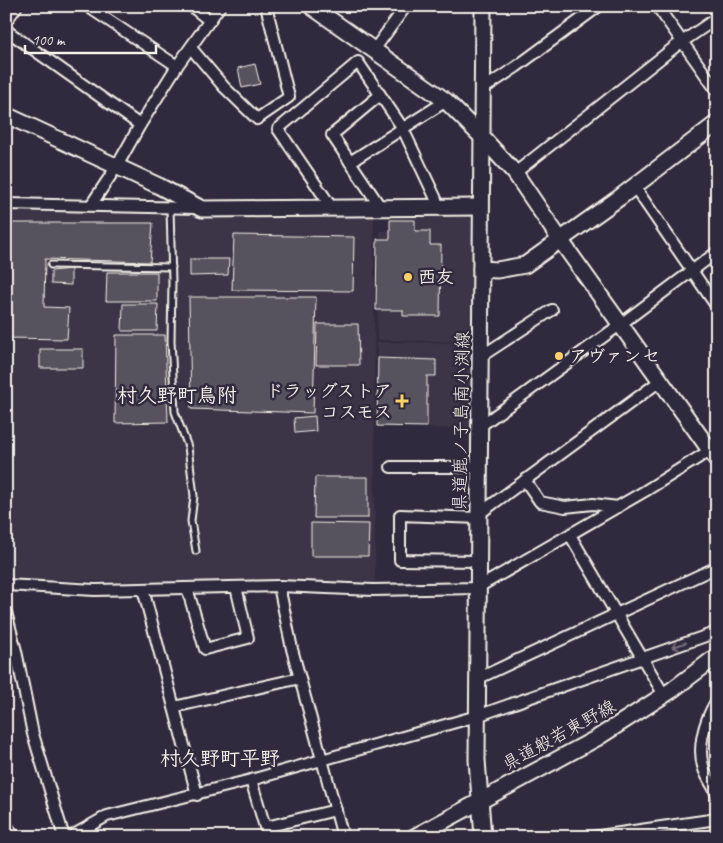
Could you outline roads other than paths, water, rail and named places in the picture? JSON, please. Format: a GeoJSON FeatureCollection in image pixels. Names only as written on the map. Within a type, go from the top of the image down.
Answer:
{"type":"FeatureCollection","features":[{"type":"Feature","properties":{"kind":"street"},"geometry":{"type":"LineString","coordinates":[[6,17],[14,6]]}},
{"type":"Feature","properties":{"kind":"street"},"geometry":{"type":"LineString","coordinates":[[87,6],[178,66]]}},
{"type":"Feature","properties":{"kind":"street"},"geometry":{"type":"LineString","coordinates":[[191,6],[210,21]]}},
{"type":"Feature","properties":{"kind":"street"},"geometry":{"type":"LineString","coordinates":[[90,205],[117,166],[140,125],[178,66],[220,6]]}},
{"type":"Feature","properties":{"kind":"street"},"geometry":{"type":"LineString","coordinates":[[191,48],[224,87],[257,119],[289,97],[266,6]]}},
{"type":"Feature","properties":{"kind":"street"},"geometry":{"type":"LineString","coordinates":[[6,585],[95,590],[279,586],[373,590],[477,588],[715,452],[660,381],[515,173],[482,136],[446,101],[311,6]]}},
{"type":"Feature","properties":{"kind":"street"},"geometry":{"type":"LineString","coordinates":[[374,50],[406,6]]}},
{"type":"Feature","properties":{"kind":"street","name":"県道鹿ノ子島南小渕線"},"geometry":{"type":"LineString","coordinates":[[483,837],[477,760],[477,588],[484,6]]}},
{"type":"Feature","properties":{"kind":"street"},"geometry":{"type":"LineString","coordinates":[[483,89],[599,6]]}},
{"type":"Feature","properties":{"kind":"street"},"geometry":{"type":"LineString","coordinates":[[657,6],[717,91]]}},
{"type":"Feature","properties":{"kind":"street"},"geometry":{"type":"LineString","coordinates":[[515,173],[682,42],[717,18]]}},
{"type":"Feature","properties":{"kind":"street"},"geometry":{"type":"LineString","coordinates":[[6,30],[140,125]]}},
{"type":"Feature","properties":{"kind":"street"},"geometry":{"type":"LineString","coordinates":[[332,208],[278,129],[358,62],[403,129],[436,199],[438,208]]}},
{"type":"Feature","properties":{"kind":"street"},"geometry":{"type":"LineString","coordinates":[[380,95],[332,135],[381,208]]}},
{"type":"Feature","properties":{"kind":"street"},"geometry":{"type":"LineString","coordinates":[[350,162],[446,101]]}},
{"type":"Feature","properties":{"kind":"street"},"geometry":{"type":"LineString","coordinates":[[6,115],[117,166],[175,202]]}},
{"type":"Feature","properties":{"kind":"street"},"geometry":{"type":"LineString","coordinates":[[481,270],[497,270],[525,265],[561,241],[717,123]]}},
{"type":"Feature","properties":{"kind":"street"},"geometry":{"type":"LineString","coordinates":[[634,186],[717,307]]}},
{"type":"Feature","properties":{"kind":"street"},"geometry":{"type":"LineString","coordinates":[[6,204],[90,205],[175,202],[202,209],[481,208]]}},
{"type":"Feature","properties":{"kind":"street"},"geometry":{"type":"LineString","coordinates":[[479,427],[717,252]]}},
{"type":"Feature","properties":{"kind":"street"},"geometry":{"type":"LineString","coordinates":[[480,357],[552,310]]}},
{"type":"Feature","properties":{"kind":"street"},"geometry":{"type":"LineString","coordinates":[[478,561],[400,560],[400,515],[479,516],[660,381]]}},
{"type":"Feature","properties":{"kind":"street"},"geometry":{"type":"LineString","coordinates":[[391,467],[479,467]]}},
{"type":"Feature","properties":{"kind":"street"},"geometry":{"type":"LineString","coordinates":[[525,480],[540,502],[565,506],[593,504],[618,507]]}},
{"type":"Feature","properties":{"kind":"street"},"geometry":{"type":"LineString","coordinates":[[570,535],[664,695]]}},
{"type":"Feature","properties":{"kind":"street"},"geometry":{"type":"LineString","coordinates":[[477,679],[717,568]]}},
{"type":"Feature","properties":{"kind":"street"},"geometry":{"type":"LineString","coordinates":[[279,586],[286,624],[343,837]]}},
{"type":"Feature","properties":{"kind":"street"},"geometry":{"type":"LineString","coordinates":[[187,588],[205,649],[248,638],[236,587]]}},
{"type":"Feature","properties":{"kind":"street"},"geometry":{"type":"LineString","coordinates":[[143,589],[197,795]]}},
{"type":"Feature","properties":{"kind":"street"},"geometry":{"type":"LineString","coordinates":[[6,612],[33,734],[64,837]]}},
{"type":"Feature","properties":{"kind":"street"},"geometry":{"type":"LineString","coordinates":[[70,837],[107,816],[197,795],[323,761],[477,716],[717,632]]}},
{"type":"Feature","properties":{"kind":"street","name":"県道般若東野線"},"geometry":{"type":"LineString","coordinates":[[414,837],[597,738],[664,695],[717,656]]}},
{"type":"Feature","properties":{"kind":"street"},"geometry":{"type":"LineString","coordinates":[[174,707],[300,678]]}},
{"type":"Feature","properties":{"kind":"street"},"geometry":{"type":"LineString","coordinates":[[717,700],[704,731],[701,744],[701,758],[706,774],[717,795]]}},
{"type":"Feature","properties":{"kind":"street"},"geometry":{"type":"LineString","coordinates":[[251,780],[267,832],[336,810]]}},
{"type":"Feature","properties":{"kind":"street"},"geometry":{"type":"LineString","coordinates":[[592,837],[717,819]]}},
{"type":"Feature","properties":{"kind":"street"},"geometry":{"type":"LineString","coordinates":[[6,825],[15,837]]}},
{"type":"Feature","properties":{"kind":"lane"},"geometry":{"type":"LineString","coordinates":[[175,202],[171,341],[176,412],[188,447],[194,496],[190,521],[196,551]]}},
{"type":"Feature","properties":{"kind":"lane"},"geometry":{"type":"LineString","coordinates":[[51,265],[172,267]]}},
{"type":"Feature","properties":{"kind":"place","name":"西友"},"geometry":{"type":"Point","coordinates":[408,277]}},
{"type":"Feature","properties":{"kind":"place","name":"アヴァンセ"},"geometry":{"type":"Point","coordinates":[559,356]}},
{"type":"Feature","properties":{"kind":"place","name":"ドラッグストア コスモス"},"geometry":{"type":"Point","coordinates":[402,401]}},
{"type":"Feature","properties":{"kind":"district","name":"村久野町鳥附"},"geometry":{"type":"Point","coordinates":[177,395]}},
{"type":"Feature","properties":{"kind":"district","name":"村久野町平野"},"geometry":{"type":"Point","coordinates":[220,758]}}]}
